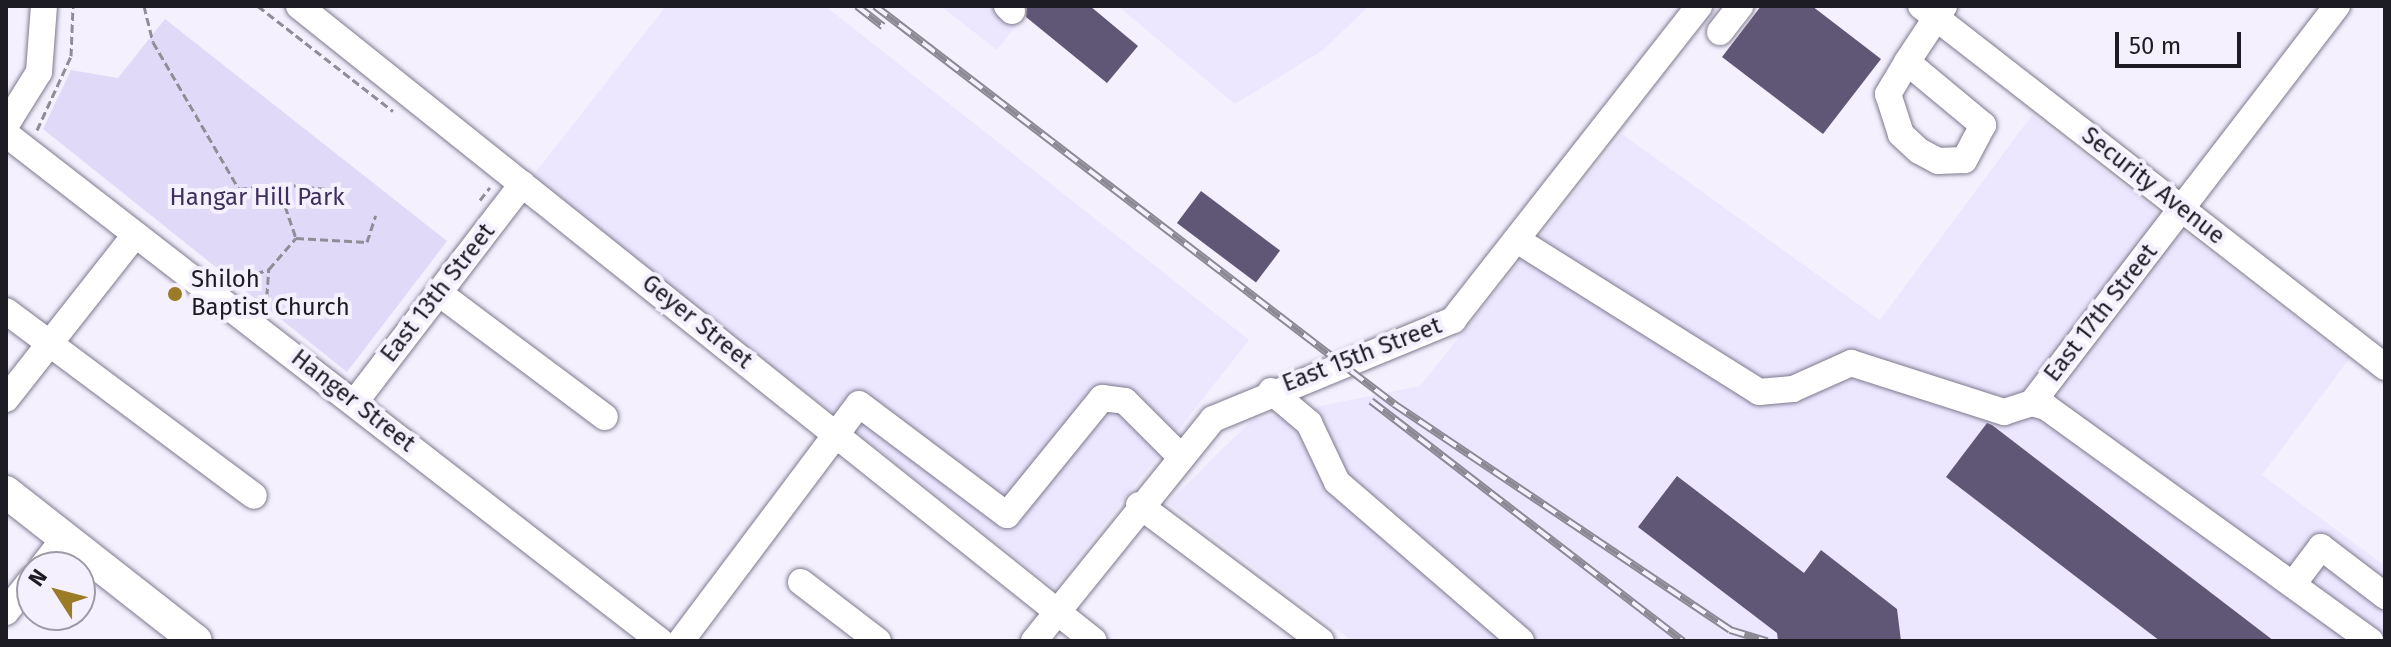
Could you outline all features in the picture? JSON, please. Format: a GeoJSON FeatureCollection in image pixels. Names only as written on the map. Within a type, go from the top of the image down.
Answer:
{"type":"FeatureCollection","features":[{"type":"Feature","properties":{"kind":"main road"},"geometry":{"type":"LineString","coordinates":[[6,492],[196,641]]}},
{"type":"Feature","properties":{"kind":"street"},"geometry":{"type":"LineString","coordinates":[[6,125],[39,72],[44,6]]}},
{"type":"Feature","properties":{"kind":"street","name":"Geyer Street"},"geometry":{"type":"LineString","coordinates":[[299,6],[1094,641]]}},
{"type":"Feature","properties":{"kind":"street","name":"East 15th Street"},"geometry":{"type":"LineString","coordinates":[[1034,641],[1179,455],[1213,419],[1271,391],[1453,320],[1699,6]]}},
{"type":"Feature","properties":{"kind":"street","name":"East 17th Street"},"geometry":{"type":"LineString","coordinates":[[2036,397],[2337,6]]}},
{"type":"Feature","properties":{"kind":"street"},"geometry":{"type":"LineString","coordinates":[[1720,32],[1739,7]]}},
{"type":"Feature","properties":{"kind":"street"},"geometry":{"type":"LineString","coordinates":[[1907,62],[1934,10]]}},
{"type":"Feature","properties":{"kind":"street","name":"Security Avenue"},"geometry":{"type":"LineString","coordinates":[[1934,10],[2385,367]]}},
{"type":"Feature","properties":{"kind":"street","name":"Hanger Street"},"geometry":{"type":"LineString","coordinates":[[6,134],[660,641]]}},
{"type":"Feature","properties":{"kind":"street","name":"East 13th Street"},"geometry":{"type":"LineString","coordinates":[[355,402],[522,184]]}},
{"type":"Feature","properties":{"kind":"street"},"geometry":{"type":"LineString","coordinates":[[6,399],[135,235]]}},
{"type":"Feature","properties":{"kind":"street"},"geometry":{"type":"LineString","coordinates":[[1517,240],[1759,392],[1793,389],[1851,363],[2004,412],[2036,397],[2370,641]]}},
{"type":"Feature","properties":{"kind":"street"},"geometry":{"type":"LineString","coordinates":[[439,293],[605,417]]}},
{"type":"Feature","properties":{"kind":"street"},"geometry":{"type":"LineString","coordinates":[[6,311],[254,496]]}},
{"type":"Feature","properties":{"kind":"street"},"geometry":{"type":"LineString","coordinates":[[1271,391],[1309,423],[1321,462],[1337,482],[1521,641]]}},
{"type":"Feature","properties":{"kind":"street"},"geometry":{"type":"LineString","coordinates":[[681,641],[859,404],[867,405],[1007,515],[1102,398],[1125,401],[1179,455]]}},
{"type":"Feature","properties":{"kind":"street"},"geometry":{"type":"LineString","coordinates":[[1139,505],[1321,641]]}},
{"type":"Feature","properties":{"kind":"street"},"geometry":{"type":"LineString","coordinates":[[55,551],[65,538]]}},
{"type":"Feature","properties":{"kind":"street"},"geometry":{"type":"LineString","coordinates":[[2294,583],[2321,547],[2385,596]]}},
{"type":"Feature","properties":{"kind":"street"},"geometry":{"type":"LineString","coordinates":[[801,582],[878,641]]}},
{"type":"Feature","properties":{"kind":"path"},"geometry":{"type":"LineString","coordinates":[[144,6],[153,42],[239,189],[266,185],[335,190]]}},
{"type":"Feature","properties":{"kind":"path"},"geometry":{"type":"LineString","coordinates":[[266,185],[285,206],[296,238]]}},
{"type":"Feature","properties":{"kind":"path"},"geometry":{"type":"LineString","coordinates":[[296,238],[367,242],[376,215]]}},
{"type":"Feature","properties":{"kind":"path"},"geometry":{"type":"LineString","coordinates":[[270,321],[264,299],[269,269],[296,238]]}},
{"type":"Feature","properties":{"kind":"path"},"geometry":{"type":"LineString","coordinates":[[223,283],[269,269]]}},
{"type":"Feature","properties":{"kind":"shaded area"},"geometry":{"type":"Polygon","coordinates":[[[666,6],[825,6],[1249,340],[1054,588],[532,177],[666,6]]]}},
{"type":"Feature","properties":{"kind":"shaded area"},"geometry":{"type":"Polygon","coordinates":[[[941,6],[1031,6],[997,50],[941,6]]]}},
{"type":"Feature","properties":{"kind":"shaded area"},"geometry":{"type":"Polygon","coordinates":[[[1118,6],[1369,6],[1323,50],[1235,104],[1118,6]]]}},
{"type":"Feature","properties":{"kind":"shaded area"},"geometry":{"type":"Polygon","coordinates":[[[2032,115],[2349,359],[2262,475],[2385,566],[2385,641],[1352,641],[1168,503],[1252,420],[1420,386],[1622,134],[1880,320],[2032,115]]]}},
{"type":"Feature","properties":{"kind":"green space","name":"Hangar Hill Park"},"geometry":{"type":"Polygon","coordinates":[[[165,19],[447,241],[347,372],[43,129],[71,70],[118,78],[165,19]]]}},
{"type":"Feature","properties":{"kind":"building"},"geometry":{"type":"Polygon","coordinates":[[[1027,6],[1090,6],[1138,46],[1107,83],[1026,17],[1027,6]]]}},
{"type":"Feature","properties":{"kind":"building"},"geometry":{"type":"Polygon","coordinates":[[[1761,6],[1812,6],[1881,59],[1823,134],[1722,57],[1761,6]]]}},
{"type":"Feature","properties":{"kind":"building"},"geometry":{"type":"Polygon","coordinates":[[[1201,191],[1280,251],[1256,283],[1177,223],[1201,191]]]}},
{"type":"Feature","properties":{"kind":"building"},"geometry":{"type":"Polygon","coordinates":[[[1987,423],[2274,641],[2160,641],[1946,477],[1987,423]]]}},
{"type":"Feature","properties":{"kind":"building"},"geometry":{"type":"Polygon","coordinates":[[[1677,476],[1804,573],[1821,550],[1897,609],[1901,641],[1778,641],[1777,633],[1638,527],[1677,476]]]}},
{"type":"Feature","properties":{"kind":"railway"},"geometry":{"type":"LineString","coordinates":[[857,6],[883,26]]}},
{"type":"Feature","properties":{"kind":"railway"},"geometry":{"type":"LineString","coordinates":[[875,6],[1394,404],[1730,630],[1767,641]]}},
{"type":"Feature","properties":{"kind":"railway"},"geometry":{"type":"LineString","coordinates":[[1371,401],[1683,641]]}},
{"type":"Feature","properties":{"kind":"place","name":"Shiloh Baptist Church"},"geometry":{"type":"Point","coordinates":[175,294]}}]}
